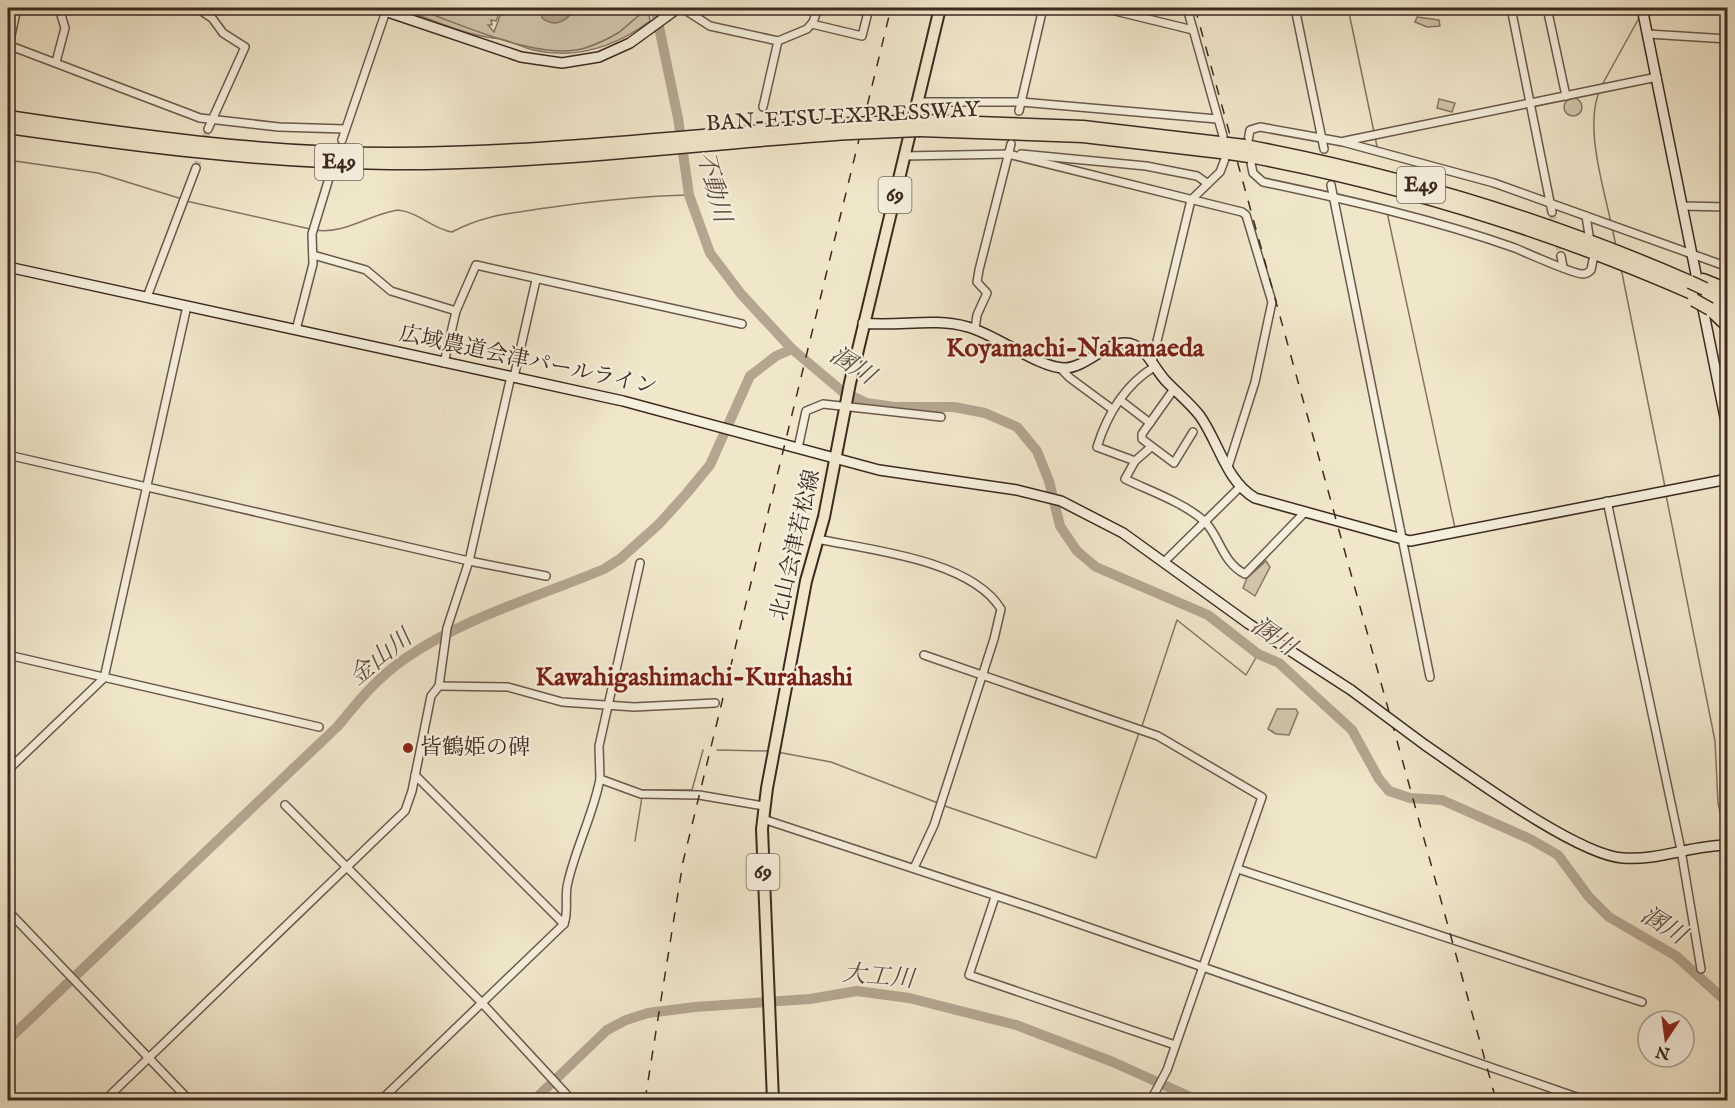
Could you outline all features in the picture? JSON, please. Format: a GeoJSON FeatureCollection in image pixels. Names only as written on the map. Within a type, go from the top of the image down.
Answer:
{"type":"FeatureCollection","features":[{"type":"Feature","properties":{"kind":"highway","name":"BAN-ETSU EXPRESSWAY"},"geometry":{"type":"LineString","coordinates":[[8,117],[164,139],[351,153],[518,150],[671,142]]}},
{"type":"Feature","properties":{"kind":"highway","name":"BAN-ETSU EXPRESSWAY"},"geometry":{"type":"LineString","coordinates":[[8,127],[209,153],[351,162],[518,159],[691,140],[851,128],[921,126],[1226,148],[1417,194],[1592,247],[1651,270]]}},
{"type":"Feature","properties":{"kind":"highway","name":"BAN-ETSU EXPRESSWAY"},"geometry":{"type":"LineString","coordinates":[[1592,247],[1610,248],[1651,270]]}},
{"type":"Feature","properties":{"kind":"highway"},"geometry":{"type":"LineString","coordinates":[[1651,270],[1699,291],[1728,300]]}},
{"type":"Feature","properties":{"kind":"highway"},"geometry":{"type":"LineString","coordinates":[[1651,270],[1699,291],[1728,310]]}},
{"type":"Feature","properties":{"kind":"highway"},"geometry":{"type":"LineString","coordinates":[[1699,291],[1728,290]]}},
{"type":"Feature","properties":{"kind":"highway"},"geometry":{"type":"LineString","coordinates":[[1699,291],[1728,326]]}},
{"type":"Feature","properties":{"kind":"main road","name":"北山会津若松線"},"geometry":{"type":"LineString","coordinates":[[775,1100],[768,989],[764,806],[806,581],[836,460],[845,404],[940,8]]}},
{"type":"Feature","properties":{"kind":"street"},"geometry":{"type":"LineString","coordinates":[[17,8],[8,46],[56,62],[192,116],[212,120],[345,129]]}},
{"type":"Feature","properties":{"kind":"street"},"geometry":{"type":"LineString","coordinates":[[56,62],[65,28],[59,8]]}},
{"type":"Feature","properties":{"kind":"street"},"geometry":{"type":"LineString","coordinates":[[197,8],[212,18],[223,33],[245,46],[208,129]]}},
{"type":"Feature","properties":{"kind":"street"},"geometry":{"type":"LineString","coordinates":[[342,140],[381,9],[521,57],[553,63],[599,57],[630,43],[680,8],[710,26],[778,41],[807,29],[812,24],[818,8]]}},
{"type":"Feature","properties":{"kind":"street"},"geometry":{"type":"LineString","coordinates":[[812,24],[862,36],[869,8]]}},
{"type":"Feature","properties":{"kind":"street"},"geometry":{"type":"LineString","coordinates":[[1019,111],[1043,8]]}},
{"type":"Feature","properties":{"kind":"street"},"geometry":{"type":"LineString","coordinates":[[1103,8],[1193,30]]}},
{"type":"Feature","properties":{"kind":"street"},"geometry":{"type":"LineString","coordinates":[[1135,461],[1097,447],[1112,409],[1138,376],[1153,364],[1191,200],[1223,168],[1226,148],[1187,8]]}},
{"type":"Feature","properties":{"kind":"street"},"geometry":{"type":"LineString","coordinates":[[1295,8],[1324,149]]}},
{"type":"Feature","properties":{"kind":"street"},"geometry":{"type":"LineString","coordinates":[[1511,8],[1552,212]]}},
{"type":"Feature","properties":{"kind":"street"},"geometry":{"type":"LineString","coordinates":[[1547,8],[1566,96]]}},
{"type":"Feature","properties":{"kind":"street"},"geometry":{"type":"LineString","coordinates":[[1642,8],[1728,432]]}},
{"type":"Feature","properties":{"kind":"street"},"geometry":{"type":"LineString","coordinates":[[1648,34],[1728,39]]}},
{"type":"Feature","properties":{"kind":"street"},"geometry":{"type":"LineString","coordinates":[[763,107],[778,41]]}},
{"type":"Feature","properties":{"kind":"street"},"geometry":{"type":"LineString","coordinates":[[1343,142],[1657,77]]}},
{"type":"Feature","properties":{"kind":"street"},"geometry":{"type":"LineString","coordinates":[[918,102],[1021,102],[1217,119]]}},
{"type":"Feature","properties":{"kind":"street"},"geometry":{"type":"LineString","coordinates":[[1586,216],[1592,247],[1591,270],[1584,274],[1507,245],[1386,209],[1263,182],[1253,173],[1248,152],[1250,130],[1260,127],[1343,142],[1444,169],[1550,202],[1728,267]]}},
{"type":"Feature","properties":{"kind":"street"},"geometry":{"type":"LineString","coordinates":[[975,329],[977,315],[987,293],[977,282],[979,270],[1011,144]]}},
{"type":"Feature","properties":{"kind":"street"},"geometry":{"type":"LineString","coordinates":[[904,156],[1008,154],[1146,166],[1197,176],[1207,183]]}},
{"type":"Feature","properties":{"kind":"street"},"geometry":{"type":"LineString","coordinates":[[1008,154],[1242,212],[1246,215],[1272,302],[1255,382],[1228,467]]}},
{"type":"Feature","properties":{"kind":"street"},"geometry":{"type":"LineString","coordinates":[[147,297],[196,168]]}},
{"type":"Feature","properties":{"kind":"street"},"geometry":{"type":"LineString","coordinates":[[296,330],[305,300],[313,255],[314,224],[330,175]]}},
{"type":"Feature","properties":{"kind":"street"},"geometry":{"type":"LineString","coordinates":[[1331,185],[1430,677]]}},
{"type":"Feature","properties":{"kind":"street"},"geometry":{"type":"LineString","coordinates":[[1682,206],[1728,207]]}},
{"type":"Feature","properties":{"kind":"street"},"geometry":{"type":"LineString","coordinates":[[313,255],[366,270],[391,291],[456,311]]}},
{"type":"Feature","properties":{"kind":"street"},"geometry":{"type":"LineString","coordinates":[[1561,256],[1563,267]]}},
{"type":"Feature","properties":{"kind":"street"},"geometry":{"type":"LineString","coordinates":[[444,363],[456,311],[476,265],[742,324]]}},
{"type":"Feature","properties":{"kind":"street","name":"広域農道会津パールライン"},"geometry":{"type":"LineString","coordinates":[[8,267],[717,424],[836,460],[879,470],[1038,494],[1062,501],[1123,533],[1164,562]]}},
{"type":"Feature","properties":{"kind":"street"},"geometry":{"type":"LineString","coordinates":[[105,1101],[409,805],[431,696],[439,686],[447,646],[447,628],[469,561],[536,280]]}},
{"type":"Feature","properties":{"kind":"street"},"geometry":{"type":"LineString","coordinates":[[8,770],[104,678],[187,306]]}},
{"type":"Feature","properties":{"kind":"street"},"geometry":{"type":"LineString","coordinates":[[864,323],[886,326],[934,322],[975,329],[1060,368],[1112,409]]}},
{"type":"Feature","properties":{"kind":"street"},"geometry":{"type":"LineString","coordinates":[[1060,368],[1078,366],[1121,343],[1136,346],[1201,418],[1240,487],[1255,498],[1402,540],[1419,540],[1728,478]]}},
{"type":"Feature","properties":{"kind":"street"},"geometry":{"type":"LineString","coordinates":[[1174,389],[1142,434],[1142,439],[1174,463],[1193,432]]}},
{"type":"Feature","properties":{"kind":"street"},"geometry":{"type":"LineString","coordinates":[[1120,400],[1150,423]]}},
{"type":"Feature","properties":{"kind":"street"},"geometry":{"type":"LineString","coordinates":[[798,448],[806,411],[823,404],[845,404],[941,417]]}},
{"type":"Feature","properties":{"kind":"street"},"geometry":{"type":"LineString","coordinates":[[1151,447],[1135,461],[1125,479],[1205,521],[1220,549],[1245,574],[1304,513]]}},
{"type":"Feature","properties":{"kind":"street"},"geometry":{"type":"LineString","coordinates":[[8,455],[469,561],[546,576]]}},
{"type":"Feature","properties":{"kind":"street"},"geometry":{"type":"LineString","coordinates":[[1240,487],[1164,562],[1249,624],[1351,690],[1425,745],[1512,803],[1600,853],[1620,858],[1639,858],[1724,845]]}},
{"type":"Feature","properties":{"kind":"street"},"geometry":{"type":"LineString","coordinates":[[1607,501],[1681,850],[1701,969]]}},
{"type":"Feature","properties":{"kind":"street"},"geometry":{"type":"LineString","coordinates":[[817,538],[940,566],[966,577],[990,595],[1001,609],[949,778],[933,825],[914,868]]}},
{"type":"Feature","properties":{"kind":"street"},"geometry":{"type":"LineString","coordinates":[[381,1101],[564,924],[566,888],[575,853],[595,808],[600,779],[599,746],[640,563]]}},
{"type":"Feature","properties":{"kind":"street"},"geometry":{"type":"LineString","coordinates":[[8,655],[319,727]]}},
{"type":"Feature","properties":{"kind":"street"},"geometry":{"type":"LineString","coordinates":[[924,655],[1158,736],[1262,796],[1175,1045],[1151,1100]]}},
{"type":"Feature","properties":{"kind":"street"},"geometry":{"type":"LineString","coordinates":[[439,686],[508,687],[562,702],[634,707],[715,703]]}},
{"type":"Feature","properties":{"kind":"street"},"geometry":{"type":"LineString","coordinates":[[415,775],[564,924]]}},
{"type":"Feature","properties":{"kind":"street"},"geometry":{"type":"LineString","coordinates":[[600,779],[644,794],[699,795],[764,806]]}},
{"type":"Feature","properties":{"kind":"street"},"geometry":{"type":"LineString","coordinates":[[285,805],[482,1003],[567,1095],[566,1101]]}},
{"type":"Feature","properties":{"kind":"street"},"geometry":{"type":"LineString","coordinates":[[763,819],[1036,909],[1585,1101]]}},
{"type":"Feature","properties":{"kind":"street"},"geometry":{"type":"LineString","coordinates":[[1238,869],[1642,1002]]}},
{"type":"Feature","properties":{"kind":"street"},"geometry":{"type":"LineString","coordinates":[[995,897],[969,975],[1175,1045]]}},
{"type":"Feature","properties":{"kind":"street"},"geometry":{"type":"LineString","coordinates":[[8,911],[189,1101]]}},
{"type":"Feature","properties":{"kind":"shaded area"},"geometry":{"type":"Polygon","coordinates":[[[398,8],[501,8],[496,21],[491,20],[492,25],[488,25],[494,32],[503,8],[648,8],[650,21],[623,38],[595,49],[549,53],[446,26],[398,8]]]}},
{"type":"Feature","properties":{"kind":"shaded area"},"geometry":{"type":"Polygon","coordinates":[[[542,8],[576,8],[561,22],[552,23],[542,18],[542,8]]]}},
{"type":"Feature","properties":{"kind":"shaded area"},"geometry":{"type":"Polygon","coordinates":[[[1417,17],[1439,20],[1440,26],[1427,27],[1415,22],[1417,17]]]}},
{"type":"Feature","properties":{"kind":"shaded area"},"geometry":{"type":"Polygon","coordinates":[[[1573,98],[1579,101],[1582,107],[1579,113],[1573,116],[1567,113],[1564,107],[1567,101],[1573,98]]]}},
{"type":"Feature","properties":{"kind":"shaded area"},"geometry":{"type":"Polygon","coordinates":[[[1439,99],[1455,103],[1452,112],[1437,108],[1439,99]]]}},
{"type":"Feature","properties":{"kind":"shaded area"},"geometry":{"type":"Polygon","coordinates":[[[1266,561],[1270,567],[1255,596],[1243,588],[1247,578],[1266,561]]]}},
{"type":"Feature","properties":{"kind":"shaded area"},"geometry":{"type":"Polygon","coordinates":[[[1277,709],[1296,709],[1298,713],[1289,735],[1276,734],[1268,729],[1277,709]]]}},
{"type":"Feature","properties":{"kind":"waterway"},"geometry":{"type":"LineString","coordinates":[[414,8],[499,39],[545,50],[566,51],[585,48],[602,41],[618,33],[640,15],[656,9]]}},
{"type":"Feature","properties":{"kind":"waterway","name":"溷川"},"geometry":{"type":"LineString","coordinates":[[655,8],[678,118],[689,195],[710,253],[741,294],[792,349],[843,392],[867,403],[895,407],[954,407],[985,413],[1017,427],[1037,451],[1049,481],[1060,526],[1077,551],[1096,567],[1208,615],[1258,654],[1279,663],[1352,730],[1379,779],[1389,791],[1410,798],[1442,800],[1530,839],[1558,855],[1589,897],[1609,917],[1676,956],[1728,1003]]}},
{"type":"Feature","properties":{"kind":"waterway"},"geometry":{"type":"LineString","coordinates":[[1348,8],[1374,132]]}},
{"type":"Feature","properties":{"kind":"waterway"},"geometry":{"type":"LineString","coordinates":[[1602,85],[1639,18]]}},
{"type":"Feature","properties":{"kind":"waterway"},"geometry":{"type":"LineString","coordinates":[[1599,92],[1595,106],[1595,139],[1611,223]]}},
{"type":"Feature","properties":{"kind":"waterway"},"geometry":{"type":"LineString","coordinates":[[1375,136],[1377,147]]}},
{"type":"Feature","properties":{"kind":"waterway"},"geometry":{"type":"LineString","coordinates":[[8,160],[98,173],[182,199]]}},
{"type":"Feature","properties":{"kind":"waterway","name":"不動川"},"geometry":{"type":"LineString","coordinates":[[315,230],[336,230],[398,210],[452,232],[486,218],[509,213],[617,199],[689,195]]}},
{"type":"Feature","properties":{"kind":"waterway"},"geometry":{"type":"LineString","coordinates":[[186,201],[310,229]]}},
{"type":"Feature","properties":{"kind":"waterway"},"geometry":{"type":"LineString","coordinates":[[1387,212],[1455,528]]}},
{"type":"Feature","properties":{"kind":"waterway"},"geometry":{"type":"LineString","coordinates":[[1612,227],[1616,246]]}},
{"type":"Feature","properties":{"kind":"waterway"},"geometry":{"type":"LineString","coordinates":[[1621,268],[1665,487]]}},
{"type":"Feature","properties":{"kind":"waterway","name":"金山川"},"geometry":{"type":"LineString","coordinates":[[8,1040],[338,726],[370,689],[396,665],[429,644],[477,619],[604,569],[620,559],[659,524],[710,465],[750,376],[776,356],[792,349]]}},
{"type":"Feature","properties":{"kind":"waterway"},"geometry":{"type":"LineString","coordinates":[[1666,495],[1715,741],[1718,803],[1727,841]]}},
{"type":"Feature","properties":{"kind":"waterway"},"geometry":{"type":"LineString","coordinates":[[1141,729],[1177,620],[1246,675],[1258,654]]}},
{"type":"Feature","properties":{"kind":"waterway"},"geometry":{"type":"LineString","coordinates":[[942,805],[1096,858],[1139,733]]}},
{"type":"Feature","properties":{"kind":"waterway"},"geometry":{"type":"LineString","coordinates":[[644,790],[692,790],[703,750]]}},
{"type":"Feature","properties":{"kind":"waterway"},"geometry":{"type":"LineString","coordinates":[[717,750],[769,751]]}},
{"type":"Feature","properties":{"kind":"waterway"},"geometry":{"type":"LineString","coordinates":[[777,752],[831,762],[938,803]]}},
{"type":"Feature","properties":{"kind":"waterway"},"geometry":{"type":"LineString","coordinates":[[635,841],[642,797]]}},
{"type":"Feature","properties":{"kind":"waterway","name":"大工川"},"geometry":{"type":"LineString","coordinates":[[534,1100],[607,1030],[626,1020],[648,1013],[695,1007],[810,999],[857,991],[909,998],[1016,1025],[1113,1062],[1197,1100]]}},
{"type":"Feature","properties":{"kind":"tunnel"},"geometry":{"type":"LineString","coordinates":[[1011,144],[1019,111]]}},
{"type":"Feature","properties":{"kind":"tunnel"},"geometry":{"type":"LineString","coordinates":[[196,168],[208,129]]}},
{"type":"Feature","properties":{"kind":"tunnel"},"geometry":{"type":"LineString","coordinates":[[330,175],[342,140]]}},
{"type":"Feature","properties":{"kind":"tunnel"},"geometry":{"type":"LineString","coordinates":[[1552,212],[1561,256]]}},
{"type":"Feature","properties":{"kind":"railway"},"geometry":{"type":"LineString","coordinates":[[645,1100],[683,862],[891,8]]}},
{"type":"Feature","properties":{"kind":"railway"},"geometry":{"type":"LineString","coordinates":[[1195,8],[1496,1100]]}},
{"type":"Feature","properties":{"kind":"place","name":"皆鶴姫の碑"},"geometry":{"type":"Point","coordinates":[408,748]}},
{"type":"Feature","properties":{"kind":"district","name":"Koyamachi-Nakamaeda"},"geometry":{"type":"Point","coordinates":[1075,348]}},
{"type":"Feature","properties":{"kind":"district","name":"Kawahigashimachi-Kurahashi"},"geometry":{"type":"Point","coordinates":[694,677]}}]}
